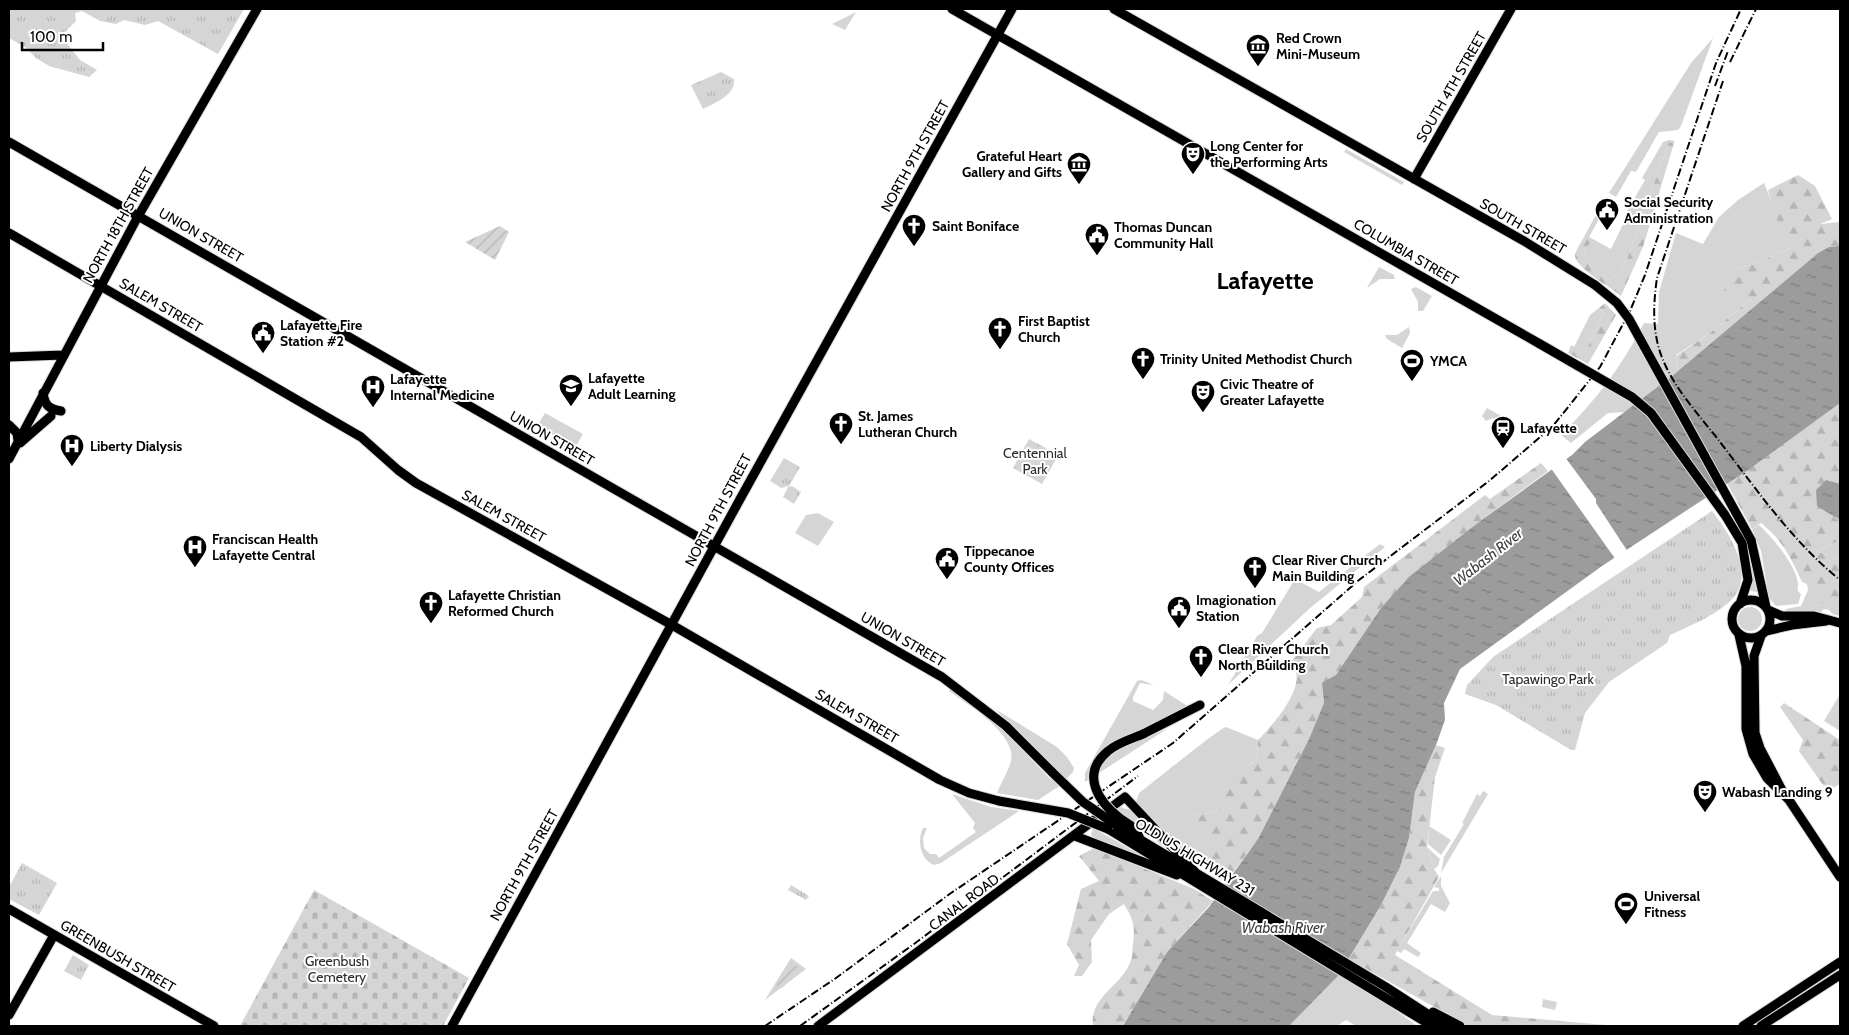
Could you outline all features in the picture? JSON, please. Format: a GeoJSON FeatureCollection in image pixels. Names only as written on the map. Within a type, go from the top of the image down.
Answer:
{"type":"FeatureCollection","features":[{"type":"Feature","properties":{"kind":"main road","name":"NORTH 18TH STREET"},"geometry":{"type":"LineString","coordinates":[[9,458],[138,215],[257,9]]}},
{"type":"Feature","properties":{"kind":"main road","name":"COLUMBIA STREET"},"geometry":{"type":"LineString","coordinates":[[952,9],[1632,397],[1651,413],[1725,515],[1742,543],[1748,580],[1739,604]]}},
{"type":"Feature","properties":{"kind":"main road","name":"NORTH 9TH STREET"},"geometry":{"type":"LineString","coordinates":[[452,1026],[714,546],[1012,9]]}},
{"type":"Feature","properties":{"kind":"main road","name":"SOUTH STREET"},"geometry":{"type":"LineString","coordinates":[[1114,9],[1595,284],[1617,303],[1629,319],[1751,540],[1767,609]]}},
{"type":"Feature","properties":{"kind":"main road","name":"SOUTH 4TH STREET"},"geometry":{"type":"LineString","coordinates":[[1414,180],[1511,9]]}},
{"type":"Feature","properties":{"kind":"main road","name":"UNION STREET"},"geometry":{"type":"LineString","coordinates":[[9,142],[952,682]]}},
{"type":"Feature","properties":{"kind":"main road","name":"SALEM STREET"},"geometry":{"type":"LineString","coordinates":[[9,233],[361,436],[391,464],[416,483],[672,625],[940,780],[970,794],[1115,824]]}},
{"type":"Feature","properties":{"kind":"main road"},"geometry":{"type":"LineString","coordinates":[[9,357],[63,355]]}},
{"type":"Feature","properties":{"kind":"main road"},"geometry":{"type":"LineString","coordinates":[[43,394],[48,408],[61,411]]}},
{"type":"Feature","properties":{"kind":"main road"},"geometry":{"type":"LineString","coordinates":[[16,445],[51,416]]}},
{"type":"Feature","properties":{"kind":"main road"},"geometry":{"type":"LineString","coordinates":[[9,425],[17,433],[16,445]]}},
{"type":"Feature","properties":{"kind":"main road"},"geometry":{"type":"LineString","coordinates":[[1840,623],[1814,616],[1782,616],[1767,609],[1755,600],[1739,604],[1732,613],[1731,619],[1739,635],[1746,666],[1745,716],[1748,740],[1762,771],[1783,793],[1840,877]]}},
{"type":"Feature","properties":{"kind":"main road"},"geometry":{"type":"LineString","coordinates":[[1767,609],[1770,622],[1754,656],[1756,733],[1763,755],[1781,784],[1783,793]]}},
{"type":"Feature","properties":{"kind":"main road"},"geometry":{"type":"LineString","coordinates":[[1739,635],[1750,639],[1792,625],[1828,621]]}},
{"type":"Feature","properties":{"kind":"main road","name":"OLD US HIGHWAY 231"},"geometry":{"type":"LineString","coordinates":[[952,682],[1006,726],[1083,802],[1115,824],[1136,829],[1140,840],[1181,868]]}},
{"type":"Feature","properties":{"kind":"main road"},"geometry":{"type":"LineString","coordinates":[[1195,877],[1115,824],[1096,793],[1096,768],[1108,750],[1200,705]]}},
{"type":"Feature","properties":{"kind":"main road","name":"CANAL ROAD"},"geometry":{"type":"LineString","coordinates":[[818,1026],[1125,797],[1159,835],[1181,868]]}},
{"type":"Feature","properties":{"kind":"main road"},"geometry":{"type":"LineString","coordinates":[[1075,836],[1181,868],[1195,877]]}},
{"type":"Feature","properties":{"kind":"main road","name":"OLD US HIGHWAY 231"},"geometry":{"type":"LineString","coordinates":[[1195,877],[1208,889],[1386,994],[1416,1005],[1446,1026]]}},
{"type":"Feature","properties":{"kind":"main road","name":"OLD US HIGHWAY 231"},"geometry":{"type":"LineString","coordinates":[[1195,877],[1386,994],[1432,1026]]}},
{"type":"Feature","properties":{"kind":"main road","name":"GREENBUSH STREET"},"geometry":{"type":"LineString","coordinates":[[9,909],[214,1026]]}},
{"type":"Feature","properties":{"kind":"main road"},"geometry":{"type":"LineString","coordinates":[[9,1015],[54,935]]}},
{"type":"Feature","properties":{"kind":"main road"},"geometry":{"type":"LineString","coordinates":[[1743,1026],[1840,962]]}},
{"type":"Feature","properties":{"kind":"main road"},"geometry":{"type":"LineString","coordinates":[[1761,1026],[1840,975]]}},
{"type":"Feature","properties":{"kind":"main road"},"geometry":{"type":"LineString","coordinates":[[1386,994],[1404,1013],[1425,1026]]}},
{"type":"Feature","properties":{"kind":"main road"},"geometry":{"type":"LineString","coordinates":[[1416,1005],[1460,1026]]}},
{"type":"Feature","properties":{"kind":"green space"},"geometry":{"type":"Polygon","coordinates":[[[9,9],[244,9],[218,54],[158,21],[145,25],[124,20],[116,24],[100,21],[82,11],[75,13],[76,21],[61,36],[80,60],[97,70],[89,77],[49,66],[36,58],[25,47],[9,38],[9,9]]]}},
{"type":"Feature","properties":{"kind":"green space"},"geometry":{"type":"Polygon","coordinates":[[[856,12],[845,30],[832,24],[856,12]]]}},
{"type":"Feature","properties":{"kind":"green space"},"geometry":{"type":"Polygon","coordinates":[[[1713,38],[1681,126],[1678,130],[1659,132],[1636,172],[1631,171],[1616,197],[1609,193],[1691,63],[1713,38]]]}},
{"type":"Feature","properties":{"kind":"green space"},"geometry":{"type":"Polygon","coordinates":[[[721,72],[734,79],[732,90],[724,98],[703,109],[691,85],[721,72]]]}},
{"type":"Feature","properties":{"kind":"green space"},"geometry":{"type":"Polygon","coordinates":[[[1675,141],[1674,143],[1669,142],[1623,270],[1610,279],[1593,270],[1584,252],[1590,241],[1584,237],[1598,211],[1603,212],[1589,237],[1611,249],[1628,214],[1626,213],[1645,180],[1642,178],[1663,142],[1675,141]]]}},
{"type":"Feature","properties":{"kind":"green space"},"geometry":{"type":"Polygon","coordinates":[[[1669,142],[1674,143],[1643,247],[1621,296],[1580,265],[1575,255],[1584,237],[1591,241],[1584,252],[1593,269],[1610,279],[1623,270],[1669,142]]]}},
{"type":"Feature","properties":{"kind":"green space"},"geometry":{"type":"Polygon","coordinates":[[[1346,149],[1404,182],[1402,185],[1344,152],[1346,149]]]}},
{"type":"Feature","properties":{"kind":"green space"},"geometry":{"type":"Polygon","coordinates":[[[1798,175],[1815,186],[1832,219],[1820,224],[1840,222],[1840,246],[1829,247],[1818,253],[1678,371],[1676,356],[1710,333],[1751,299],[1723,290],[1731,270],[1752,265],[1791,248],[1778,222],[1768,190],[1798,175]]]}},
{"type":"Feature","properties":{"kind":"green space"},"geometry":{"type":"Polygon","coordinates":[[[1764,183],[1791,248],[1752,265],[1731,270],[1751,299],[1710,333],[1676,355],[1678,371],[1626,412],[1608,413],[1571,443],[1561,435],[1607,383],[1644,323],[1658,324],[1659,292],[1676,233],[1703,244],[1719,217],[1738,200],[1764,183]]]}},
{"type":"Feature","properties":{"kind":"green space"},"geometry":{"type":"Polygon","coordinates":[[[500,226],[509,232],[495,260],[465,242],[500,226]]]}},
{"type":"Feature","properties":{"kind":"green space"},"geometry":{"type":"Polygon","coordinates":[[[1379,267],[1394,275],[1395,279],[1380,279],[1367,288],[1379,267]]]}},
{"type":"Feature","properties":{"kind":"green space"},"geometry":{"type":"Polygon","coordinates":[[[1416,287],[1432,296],[1423,311],[1418,311],[1418,302],[1411,289],[1416,287]]]}},
{"type":"Feature","properties":{"kind":"green space"},"geometry":{"type":"Polygon","coordinates":[[[1605,303],[1616,315],[1588,364],[1568,353],[1571,345],[1585,352],[1604,313],[1599,308],[1605,303]]]}},
{"type":"Feature","properties":{"kind":"green space"},"geometry":{"type":"Polygon","coordinates":[[[1599,308],[1604,313],[1585,352],[1574,347],[1590,315],[1599,308]]]}},
{"type":"Feature","properties":{"kind":"green space"},"geometry":{"type":"Polygon","coordinates":[[[1409,327],[1410,333],[1402,348],[1387,339],[1385,335],[1397,335],[1409,327]]]}},
{"type":"Feature","properties":{"kind":"green space"},"geometry":{"type":"Polygon","coordinates":[[[1840,403],[1840,484],[1835,518],[1840,520],[1840,540],[1817,551],[1840,561],[1840,616],[1833,614],[1808,590],[1807,584],[1802,582],[1785,550],[1768,529],[1761,523],[1752,529],[1727,483],[1840,403]]]}},
{"type":"Feature","properties":{"kind":"green space"},"geometry":{"type":"Polygon","coordinates":[[[1487,408],[1508,420],[1515,428],[1502,439],[1500,433],[1502,427],[1499,420],[1493,418],[1486,421],[1482,416],[1487,408]]]}},
{"type":"Feature","properties":{"kind":"green space"},"geometry":{"type":"Polygon","coordinates":[[[545,413],[583,434],[575,448],[537,426],[545,413]]]}},
{"type":"Feature","properties":{"kind":"green space","name":"Centennial Park"},"geometry":{"type":"Polygon","coordinates":[[[1029,439],[1055,453],[1056,459],[1042,484],[1013,468],[1029,439]]]}},
{"type":"Feature","properties":{"kind":"green space"},"geometry":{"type":"Polygon","coordinates":[[[784,458],[800,467],[789,486],[781,488],[770,481],[784,458]]]}},
{"type":"Feature","properties":{"kind":"green space"},"geometry":{"type":"Polygon","coordinates":[[[1541,463],[1548,471],[1479,522],[1381,608],[1336,676],[1322,683],[1324,703],[1309,739],[1258,839],[1226,882],[1211,872],[1212,856],[1209,845],[1190,825],[1195,816],[1214,812],[1222,806],[1219,796],[1239,772],[1257,759],[1258,740],[1280,714],[1293,692],[1296,671],[1291,662],[1317,628],[1331,625],[1362,597],[1364,587],[1485,495],[1490,499],[1541,463]]]}},
{"type":"Feature","properties":{"kind":"green space"},"geometry":{"type":"Polygon","coordinates":[[[792,486],[801,492],[794,504],[783,497],[788,487],[792,486]]]}},
{"type":"Feature","properties":{"kind":"green space","name":"Tapawingo Park"},"geometry":{"type":"Polygon","coordinates":[[[1712,511],[1727,532],[1739,557],[1741,582],[1736,594],[1727,604],[1714,613],[1670,635],[1667,643],[1609,682],[1585,713],[1575,750],[1571,750],[1496,705],[1465,694],[1467,685],[1493,657],[1712,511]]]}},
{"type":"Feature","properties":{"kind":"green space"},"geometry":{"type":"Polygon","coordinates":[[[818,513],[834,522],[818,546],[795,533],[806,515],[818,513]]]}},
{"type":"Feature","properties":{"kind":"green space"},"geometry":{"type":"Polygon","coordinates":[[[1759,525],[1777,544],[1797,577],[1798,590],[1801,594],[1798,604],[1776,606],[1769,598],[1761,551],[1752,529],[1759,525]]]}},
{"type":"Feature","properties":{"kind":"green space"},"geometry":{"type":"Polygon","coordinates":[[[1840,540],[1840,561],[1817,551],[1840,540]]]}},
{"type":"Feature","properties":{"kind":"green space"},"geometry":{"type":"Polygon","coordinates":[[[1380,544],[1385,547],[1309,609],[1228,685],[1257,636],[1262,633],[1295,579],[1319,592],[1380,544]]]}},
{"type":"Feature","properties":{"kind":"green space"},"geometry":{"type":"Polygon","coordinates":[[[1749,550],[1755,568],[1757,592],[1750,591],[1752,583],[1749,550]]]}},
{"type":"Feature","properties":{"kind":"green space"},"geometry":{"type":"Polygon","coordinates":[[[1808,590],[1829,610],[1824,609],[1820,613],[1785,613],[1786,609],[1801,606],[1808,590]]]}},
{"type":"Feature","properties":{"kind":"green space"},"geometry":{"type":"Polygon","coordinates":[[[1750,607],[1759,610],[1762,619],[1759,628],[1750,631],[1741,628],[1738,619],[1741,610],[1750,607]]]}},
{"type":"Feature","properties":{"kind":"green space"},"geometry":{"type":"Polygon","coordinates":[[[1141,680],[1154,685],[1140,683],[1133,701],[1153,710],[1163,700],[1164,691],[1189,707],[1130,734],[1134,742],[1167,729],[1085,782],[1085,773],[1137,681],[1141,680]]]}},
{"type":"Feature","properties":{"kind":"green space"},"geometry":{"type":"Polygon","coordinates":[[[950,688],[1002,728],[1050,779],[1058,771],[995,709],[1057,747],[1067,757],[1074,768],[1073,772],[1058,787],[1038,800],[997,793],[1011,761],[1011,751],[999,730],[949,691],[950,688]]]}},
{"type":"Feature","properties":{"kind":"green space"},"geometry":{"type":"Polygon","coordinates":[[[1840,694],[1840,731],[1824,721],[1840,694]]]}},
{"type":"Feature","properties":{"kind":"green space"},"geometry":{"type":"Polygon","coordinates":[[[1784,703],[1840,740],[1840,784],[1831,789],[1823,785],[1799,751],[1803,740],[1780,707],[1784,703]]]}},
{"type":"Feature","properties":{"kind":"green space"},"geometry":{"type":"Polygon","coordinates":[[[1226,727],[1258,740],[1257,759],[1239,772],[1222,806],[1214,812],[1195,816],[1213,853],[1211,872],[1170,840],[1136,802],[1139,793],[1226,727]]]}},
{"type":"Feature","properties":{"kind":"green space"},"geometry":{"type":"Polygon","coordinates":[[[1436,745],[1445,748],[1435,777],[1427,847],[1434,869],[1439,877],[1395,955],[1492,1015],[1617,1026],[1468,1026],[1349,959],[1381,905],[1400,867],[1409,838],[1415,792],[1436,745]]]}},
{"type":"Feature","properties":{"kind":"green space"},"geometry":{"type":"Polygon","coordinates":[[[1483,791],[1488,794],[1441,873],[1444,857],[1464,824],[1462,823],[1477,794],[1480,796],[1483,791]]]}},
{"type":"Feature","properties":{"kind":"green space"},"geometry":{"type":"Polygon","coordinates":[[[952,794],[991,807],[1019,811],[941,863],[934,865],[926,859],[921,849],[920,838],[923,828],[927,828],[923,838],[924,848],[930,854],[936,854],[939,858],[976,832],[973,828],[975,823],[952,794]]]}},
{"type":"Feature","properties":{"kind":"green space"},"geometry":{"type":"Polygon","coordinates":[[[1120,807],[1130,810],[1173,854],[1116,810],[1120,807]]]}},
{"type":"Feature","properties":{"kind":"green space"},"geometry":{"type":"Polygon","coordinates":[[[1429,826],[1451,840],[1441,855],[1428,844],[1429,826]]]}},
{"type":"Feature","properties":{"kind":"green space"},"geometry":{"type":"Polygon","coordinates":[[[1093,828],[1156,864],[1097,840],[1091,835],[1093,828]]]}},
{"type":"Feature","properties":{"kind":"green space"},"geometry":{"type":"Polygon","coordinates":[[[1427,847],[1440,859],[1438,866],[1434,869],[1427,847]]]}},
{"type":"Feature","properties":{"kind":"green space"},"geometry":{"type":"Polygon","coordinates":[[[1094,848],[1194,889],[1213,901],[1167,952],[1123,1026],[1093,1026],[1093,1016],[1101,999],[1121,977],[1132,958],[1134,927],[1124,904],[1109,914],[1091,940],[1092,962],[1082,976],[1074,976],[1079,965],[1067,944],[1081,889],[1099,881],[1079,856],[1094,848]]]}},
{"type":"Feature","properties":{"kind":"green space"},"geometry":{"type":"Polygon","coordinates":[[[22,863],[57,883],[39,915],[9,899],[9,887],[22,863]]]}},
{"type":"Feature","properties":{"kind":"green space"},"geometry":{"type":"Polygon","coordinates":[[[1441,876],[1441,886],[1450,903],[1445,912],[1431,904],[1407,943],[1421,953],[1418,957],[1404,949],[1401,953],[1397,951],[1433,891],[1439,891],[1439,888],[1434,887],[1441,876]]]}},
{"type":"Feature","properties":{"kind":"green space"},"geometry":{"type":"Polygon","coordinates":[[[791,885],[809,896],[806,900],[788,890],[791,885]]]}},
{"type":"Feature","properties":{"kind":"green space","name":"Greenbush Cemetery"},"geometry":{"type":"Polygon","coordinates":[[[314,890],[469,978],[443,1026],[240,1026],[314,890]]]}},
{"type":"Feature","properties":{"kind":"green space"},"geometry":{"type":"Polygon","coordinates":[[[73,955],[89,965],[81,980],[64,971],[73,955]]]}},
{"type":"Feature","properties":{"kind":"green space"},"geometry":{"type":"Polygon","coordinates":[[[791,958],[806,969],[765,1000],[791,958]]]}},
{"type":"Feature","properties":{"kind":"green space"},"geometry":{"type":"Polygon","coordinates":[[[790,962],[802,969],[782,988],[776,985],[790,962]]]}},
{"type":"Feature","properties":{"kind":"green space"},"geometry":{"type":"Polygon","coordinates":[[[1339,975],[1379,998],[1417,1026],[1356,1026],[1346,1020],[1337,1026],[1289,1026],[1339,975]]]}},
{"type":"Feature","properties":{"kind":"green space"},"geometry":{"type":"Polygon","coordinates":[[[1543,999],[1557,1002],[1555,1010],[1542,1007],[1543,999]]]}},
{"type":"Feature","properties":{"kind":"water","name":"Wabash River"},"geometry":{"type":"Polygon","coordinates":[[[1840,246],[1840,403],[1748,470],[1602,566],[1460,669],[1444,703],[1445,720],[1436,745],[1415,792],[1409,838],[1400,867],[1381,905],[1339,975],[1289,1026],[1123,1026],[1167,952],[1209,907],[1258,839],[1309,739],[1324,703],[1322,683],[1336,675],[1381,608],[1410,576],[1479,522],[1572,455],[1585,442],[1672,376],[1818,253],[1829,247],[1840,246]]]}},
{"type":"Feature","properties":{"kind":"water"},"geometry":{"type":"Polygon","coordinates":[[[1826,480],[1840,484],[1840,520],[1817,506],[1816,490],[1826,480]]]}},
{"type":"Feature","properties":{"kind":"pier"},"geometry":{"type":"Polygon","coordinates":[[[1565,457],[1596,499],[1596,503],[1628,552],[1616,560],[1550,467],[1565,457]]]}},
{"type":"Feature","properties":{"kind":"railway"},"geometry":{"type":"LineString","coordinates":[[765,1026],[836,978],[951,893],[1173,743],[1359,580],[1489,481],[1553,426],[1600,367],[1630,311],[1645,275],[1716,63],[1741,9]]}},
{"type":"Feature","properties":{"kind":"railway"},"geometry":{"type":"LineString","coordinates":[[1730,62],[1756,9]]}},
{"type":"Feature","properties":{"kind":"railway"},"geometry":{"type":"LineString","coordinates":[[1715,86],[1728,51]]}},
{"type":"Feature","properties":{"kind":"railway"},"geometry":{"type":"LineString","coordinates":[[1723,81],[1657,278],[1654,309],[1655,330],[1659,350],[1668,371],[1689,403],[1762,496],[1806,549],[1840,580]]}},
{"type":"Feature","properties":{"kind":"railway"},"geometry":{"type":"LineString","coordinates":[[800,1026],[914,944],[1138,776]]}},
{"type":"Feature","properties":{"kind":"place","name":"Red Crown Mini-Museum"},"geometry":{"type":"Point","coordinates":[1258,67]}},
{"type":"Feature","properties":{"kind":"place","name":"Long Center for the Performing Arts"},"geometry":{"type":"Point","coordinates":[1193,175]}},
{"type":"Feature","properties":{"kind":"place","name":"Grateful Heart Gallery and Gifts"},"geometry":{"type":"Point","coordinates":[1079,185]}},
{"type":"Feature","properties":{"kind":"place","name":"Social Security Administration"},"geometry":{"type":"Point","coordinates":[1607,231]}},
{"type":"Feature","properties":{"kind":"place","name":"Saint Boniface"},"geometry":{"type":"Point","coordinates":[914,247]}},
{"type":"Feature","properties":{"kind":"place","name":"Thomas Duncan Community Hall"},"geometry":{"type":"Point","coordinates":[1097,256]}},
{"type":"Feature","properties":{"kind":"place","name":"First Baptist Church"},"geometry":{"type":"Point","coordinates":[1000,350]}},
{"type":"Feature","properties":{"kind":"place","name":"Lafayette Fire Station #2"},"geometry":{"type":"Point","coordinates":[263,354]}},
{"type":"Feature","properties":{"kind":"place","name":"Trinity United Methodist Church"},"geometry":{"type":"Point","coordinates":[1143,380]}},
{"type":"Feature","properties":{"kind":"place","name":"YMCA"},"geometry":{"type":"Point","coordinates":[1412,382]}},
{"type":"Feature","properties":{"kind":"place","name":"Lafayette Adult Learning"},"geometry":{"type":"Point","coordinates":[571,407]}},
{"type":"Feature","properties":{"kind":"place","name":"Lafayette Internal Medicine"},"geometry":{"type":"Point","coordinates":[373,408]}},
{"type":"Feature","properties":{"kind":"place","name":"Civic Theatre of Greater Lafayette"},"geometry":{"type":"Point","coordinates":[1203,413]}},
{"type":"Feature","properties":{"kind":"place","name":"St. James Lutheran Church"},"geometry":{"type":"Point","coordinates":[841,445]}},
{"type":"Feature","properties":{"kind":"place","name":"Lafayette"},"geometry":{"type":"Point","coordinates":[1503,449]}},
{"type":"Feature","properties":{"kind":"place","name":"Liberty Dialysis"},"geometry":{"type":"Point","coordinates":[72,467]}},
{"type":"Feature","properties":{"kind":"place","name":"Franciscan Health Lafayette Central"},"geometry":{"type":"Point","coordinates":[195,568]}},
{"type":"Feature","properties":{"kind":"place","name":"Tippecanoe County Offices"},"geometry":{"type":"Point","coordinates":[947,580]}},
{"type":"Feature","properties":{"kind":"place","name":"Clear River Church Main Building"},"geometry":{"type":"Point","coordinates":[1255,589]}},
{"type":"Feature","properties":{"kind":"place","name":"Lafayette Christian Reformed Church"},"geometry":{"type":"Point","coordinates":[431,624]}},
{"type":"Feature","properties":{"kind":"place","name":"Imagionation Station"},"geometry":{"type":"Point","coordinates":[1179,629]}},
{"type":"Feature","properties":{"kind":"place","name":"Clear River Church North Building"},"geometry":{"type":"Point","coordinates":[1201,678]}},
{"type":"Feature","properties":{"kind":"place","name":"Wabash Landing 9"},"geometry":{"type":"Point","coordinates":[1705,813]}},
{"type":"Feature","properties":{"kind":"place","name":"Universal Fitness"},"geometry":{"type":"Point","coordinates":[1626,925]}},
{"type":"Feature","properties":{"kind":"district","name":"Lafayette"},"geometry":{"type":"Point","coordinates":[1265,281]}}]}
